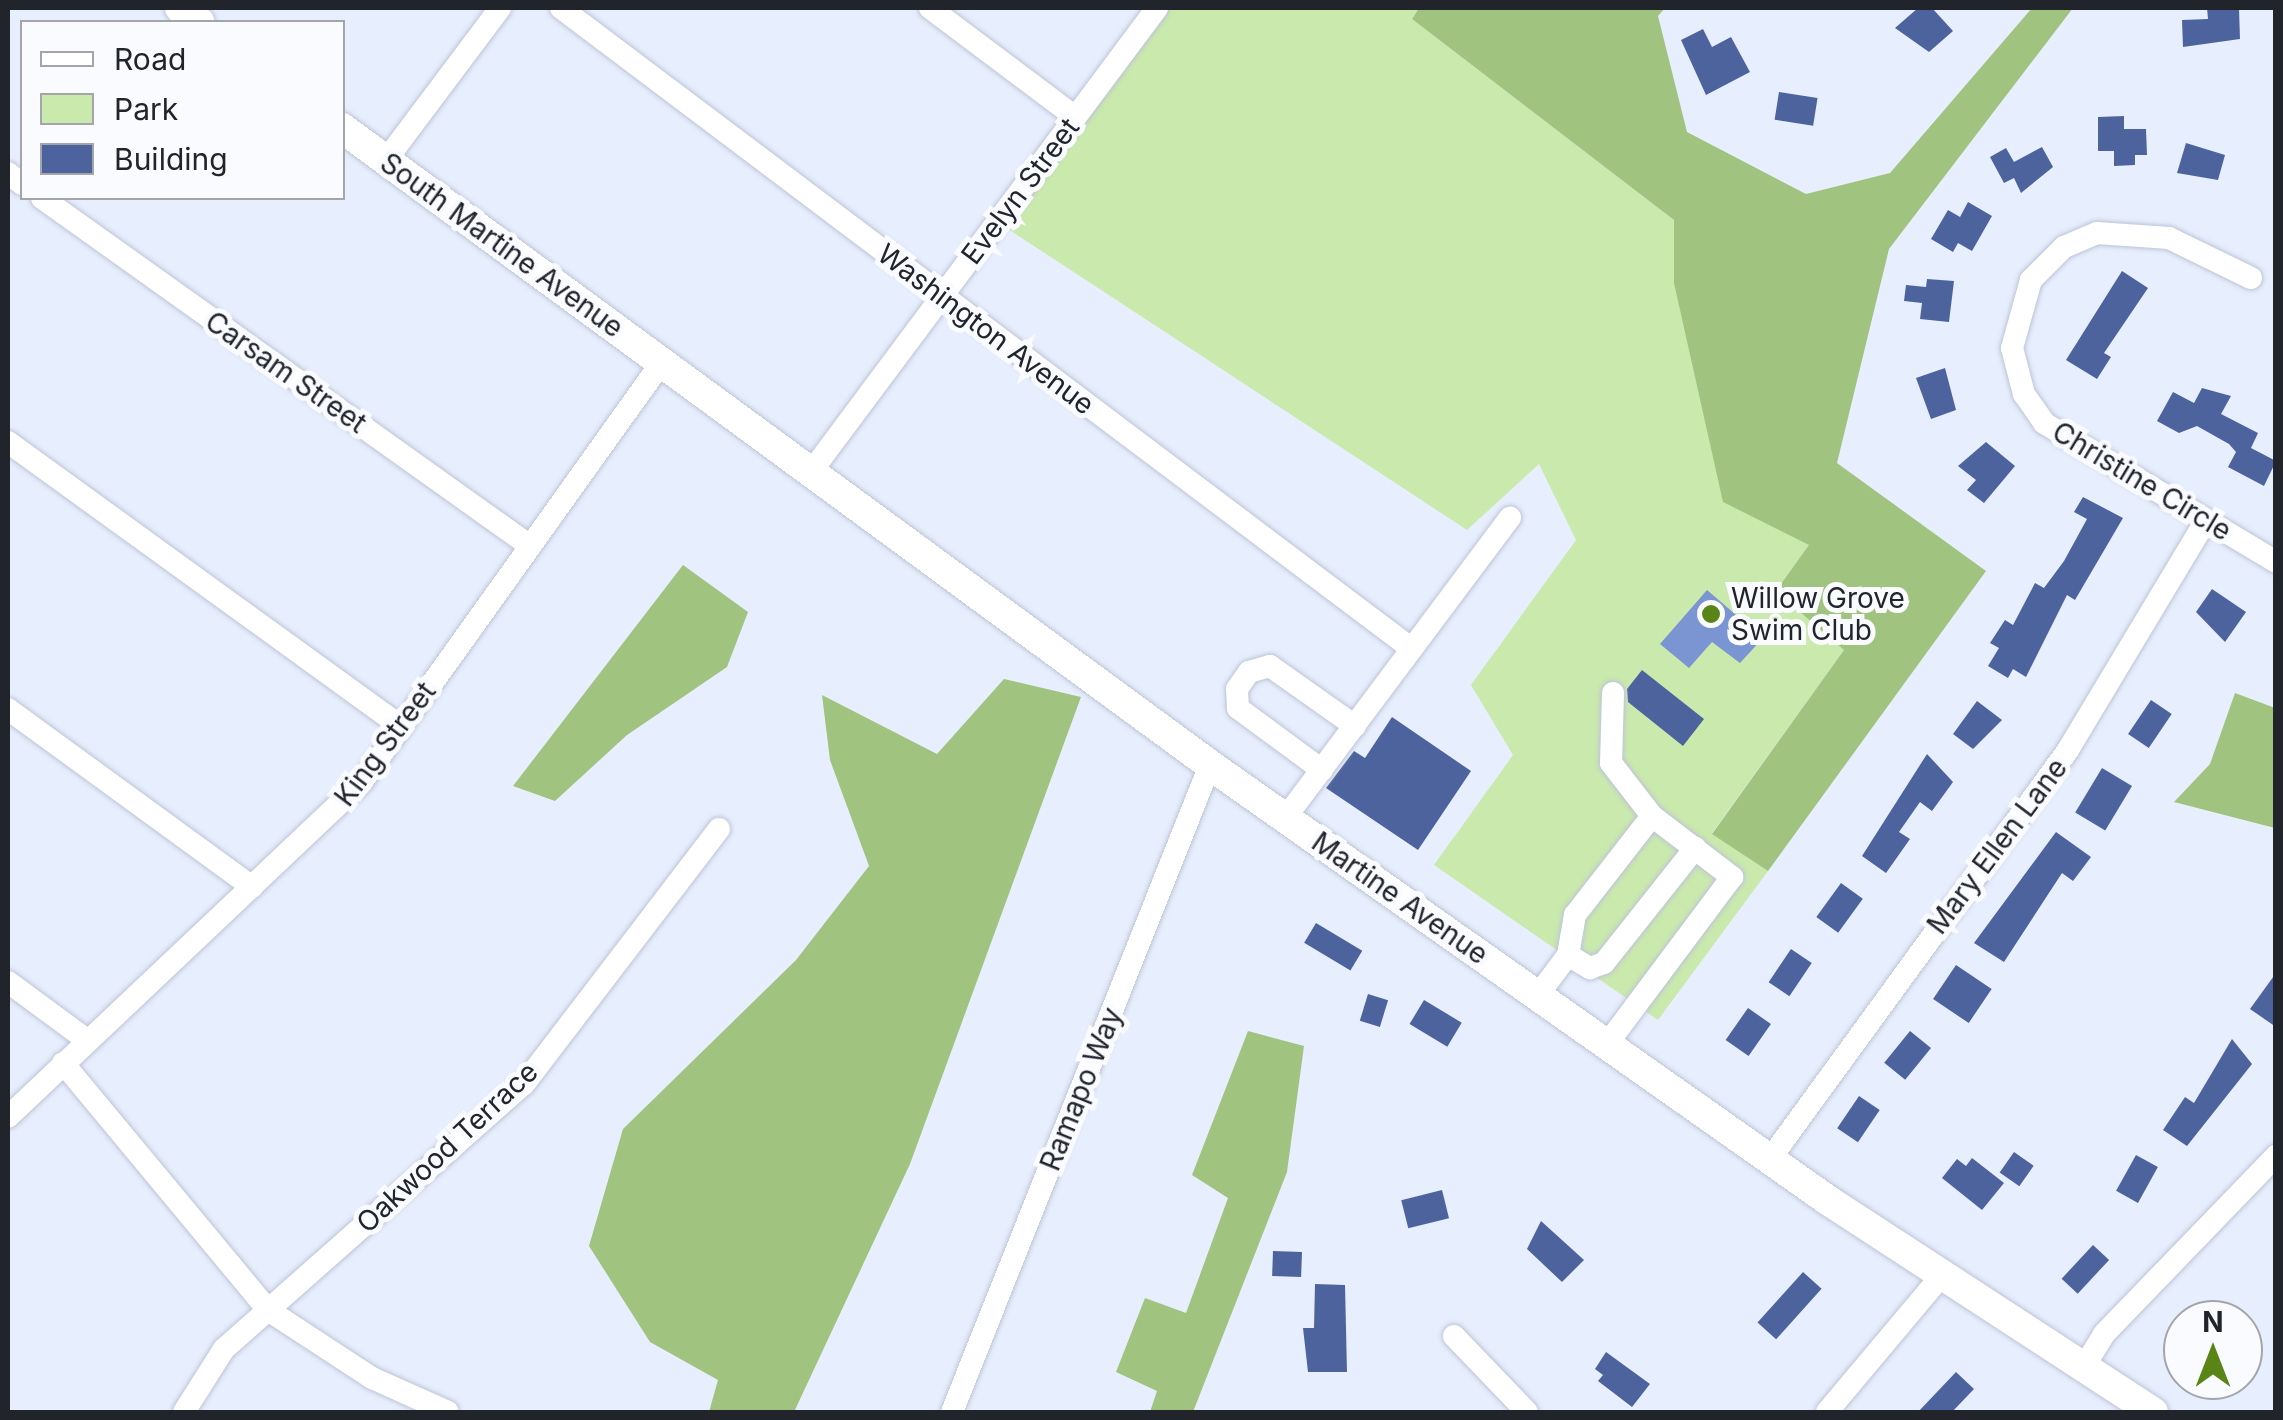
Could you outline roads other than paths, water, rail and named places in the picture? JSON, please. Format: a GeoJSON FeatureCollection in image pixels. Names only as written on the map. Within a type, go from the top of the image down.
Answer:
{"type":"FeatureCollection","features":[{"type":"Feature","properties":{"kind":"main road","name":"South Martine Avenue"},"geometry":{"type":"LineString","coordinates":[[345,130],[662,362]]}},
{"type":"Feature","properties":{"kind":"main road","name":"Martine Avenue"},"geometry":{"type":"LineString","coordinates":[[662,362],[1210,765],[1770,1159],[2153,1412]]}},
{"type":"Feature","properties":{"kind":"street"},"geometry":{"type":"LineString","coordinates":[[386,160],[500,8]]}},
{"type":"Feature","properties":{"kind":"street","name":"Washington Avenue"},"geometry":{"type":"LineString","coordinates":[[561,8],[1412,649]]}},
{"type":"Feature","properties":{"kind":"street"},"geometry":{"type":"LineString","coordinates":[[930,8],[1075,117]]}},
{"type":"Feature","properties":{"kind":"street","name":"Evelyn Street"},"geometry":{"type":"LineString","coordinates":[[811,472],[1157,8]]}},
{"type":"Feature","properties":{"kind":"street","name":"Carsam Street"},"geometry":{"type":"LineString","coordinates":[[45,200],[530,546]]}},
{"type":"Feature","properties":{"kind":"street","name":"Christine Circle"},"geometry":{"type":"LineString","coordinates":[[2251,278],[2169,238],[2097,233],[2046,262],[2013,324],[2016,372],[2044,423],[2276,562]]}},
{"type":"Feature","properties":{"kind":"street","name":"King Street"},"geometry":{"type":"LineString","coordinates":[[8,1117],[328,819],[401,726],[662,362]]}},
{"type":"Feature","properties":{"kind":"street"},"geometry":{"type":"LineString","coordinates":[[8,442],[401,726]]}},
{"type":"Feature","properties":{"kind":"street"},"geometry":{"type":"LineString","coordinates":[[1286,818],[1510,518]]}},
{"type":"Feature","properties":{"kind":"street","name":"Mary Ellen Lane"},"geometry":{"type":"LineString","coordinates":[[1770,1159],[2068,750],[2206,520]]}},
{"type":"Feature","properties":{"kind":"street"},"geometry":{"type":"LineString","coordinates":[[1322,770],[1238,708],[1236,689],[1250,672],[1270,666],[1355,726]]}},
{"type":"Feature","properties":{"kind":"street"},"geometry":{"type":"LineString","coordinates":[[1607,1044],[1732,877],[1652,816],[1611,763],[1613,693]]}},
{"type":"Feature","properties":{"kind":"street"},"geometry":{"type":"LineString","coordinates":[[8,709],[252,887]]}},
{"type":"Feature","properties":{"kind":"street","name":"Ramapo Way"},"geometry":{"type":"LineString","coordinates":[[952,1412],[1210,765]]}},
{"type":"Feature","properties":{"kind":"street"},"geometry":{"type":"LineString","coordinates":[[1538,995],[1568,955],[1575,914],[1652,816]]}},
{"type":"Feature","properties":{"kind":"street","name":"Oakwood Terrace"},"geometry":{"type":"LineString","coordinates":[[268,1310],[524,1084],[719,828]]}},
{"type":"Feature","properties":{"kind":"street"},"geometry":{"type":"LineString","coordinates":[[1568,955],[1590,968],[1604,963],[1695,848]]}},
{"type":"Feature","properties":{"kind":"street"},"geometry":{"type":"LineString","coordinates":[[8,982],[87,1040]]}},
{"type":"Feature","properties":{"kind":"street"},"geometry":{"type":"LineString","coordinates":[[62,1064],[268,1310],[372,1378],[448,1412]]}},
{"type":"Feature","properties":{"kind":"street"},"geometry":{"type":"LineString","coordinates":[[2083,1368],[2104,1334],[2276,1156]]}},
{"type":"Feature","properties":{"kind":"street"},"geometry":{"type":"LineString","coordinates":[[1828,1412],[1942,1275]]}},
{"type":"Feature","properties":{"kind":"street"},"geometry":{"type":"LineString","coordinates":[[184,1412],[224,1349],[268,1310]]}},
{"type":"Feature","properties":{"kind":"street"},"geometry":{"type":"LineString","coordinates":[[1454,1336],[1527,1412]]}},
{"type":"Feature","properties":{"kind":"water","name":"Willow Grove Swim Club"},"geometry":{"type":"Polygon","coordinates":[[[1707,590],[1763,638],[1740,663],[1712,642],[1689,668],[1660,644],[1707,590]]]}},
{"type":"Feature","properties":{"kind":"place","name":"Willow Grove Swim Club"},"geometry":{"type":"Point","coordinates":[1711,614]}}]}
